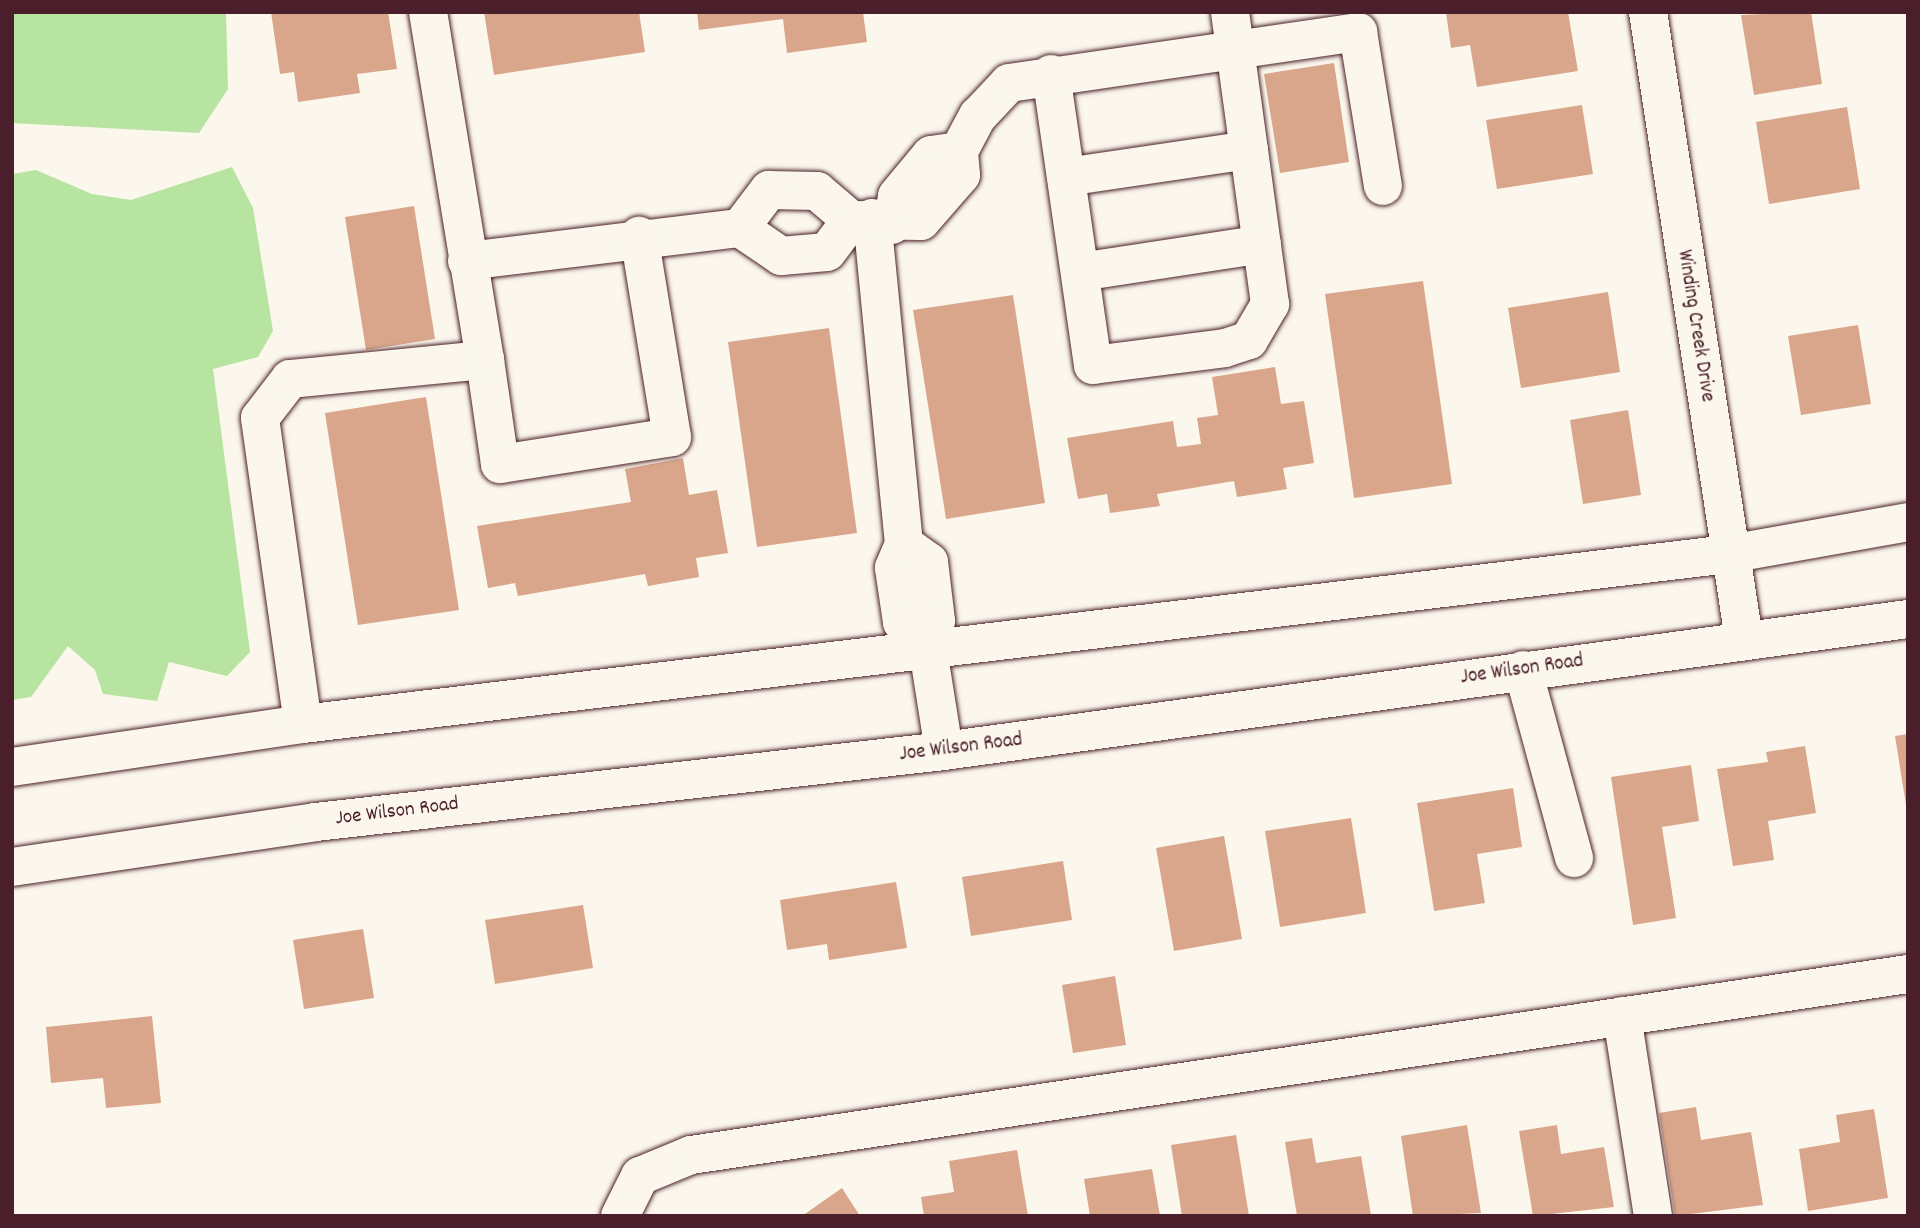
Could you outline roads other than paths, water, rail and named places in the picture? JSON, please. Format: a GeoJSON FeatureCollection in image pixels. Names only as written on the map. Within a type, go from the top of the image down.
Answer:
{"type":"FeatureCollection","features":[{"type":"Feature","properties":{"kind":"main road"},"geometry":{"type":"LineString","coordinates":[[428,12],[500,464],[672,438],[639,236]]}},
{"type":"Feature","properties":{"kind":"main road","name":"Winding Creek Drive"},"geometry":{"type":"LineString","coordinates":[[1648,12],[1744,639]]}},
{"type":"Feature","properties":{"kind":"main road"},"geometry":{"type":"LineString","coordinates":[[1052,74],[1093,365],[1225,348],[1249,340],[1265,323],[1270,304],[1233,30]]}},
{"type":"Feature","properties":{"kind":"main road"},"geometry":{"type":"LineString","coordinates":[[740,228],[769,191],[817,191],[872,221],[921,221],[961,175],[959,151],[978,116],[1009,83],[1233,30],[1358,32],[1383,186]]}},
{"type":"Feature","properties":{"kind":"main road"},"geometry":{"type":"LineString","coordinates":[[1066,177],[1249,150]]}},
{"type":"Feature","properties":{"kind":"main road"},"geometry":{"type":"LineString","coordinates":[[467,261],[639,236],[740,228],[781,256],[827,252],[872,221]]}},
{"type":"Feature","properties":{"kind":"main road"},"geometry":{"type":"LineString","coordinates":[[872,221],[904,544],[929,562],[936,621],[927,645],[944,751]]}},
{"type":"Feature","properties":{"kind":"main road"},"geometry":{"type":"LineString","coordinates":[[1080,272],[1262,244]]}},
{"type":"Feature","properties":{"kind":"main road"},"geometry":{"type":"LineString","coordinates":[[303,724],[260,418],[290,379],[485,360]]}},
{"type":"Feature","properties":{"kind":"main road"},"geometry":{"type":"LineString","coordinates":[[12,767],[303,724],[927,645],[1729,554],[1908,522]]}},
{"type":"Feature","properties":{"kind":"main road","name":"Joe Wilson Road"},"geometry":{"type":"LineString","coordinates":[[12,867],[316,822],[944,751],[1744,639],[1908,619]]}},
{"type":"Feature","properties":{"kind":"main road"},"geometry":{"type":"LineString","coordinates":[[1523,670],[1574,858]]}},
{"type":"Feature","properties":{"kind":"main road"},"geometry":{"type":"LineString","coordinates":[[620,1216],[640,1176],[691,1155],[1908,974]]}},
{"type":"Feature","properties":{"kind":"main road"},"geometry":{"type":"LineString","coordinates":[[1622,1016],[1653,1216]]}}]}
